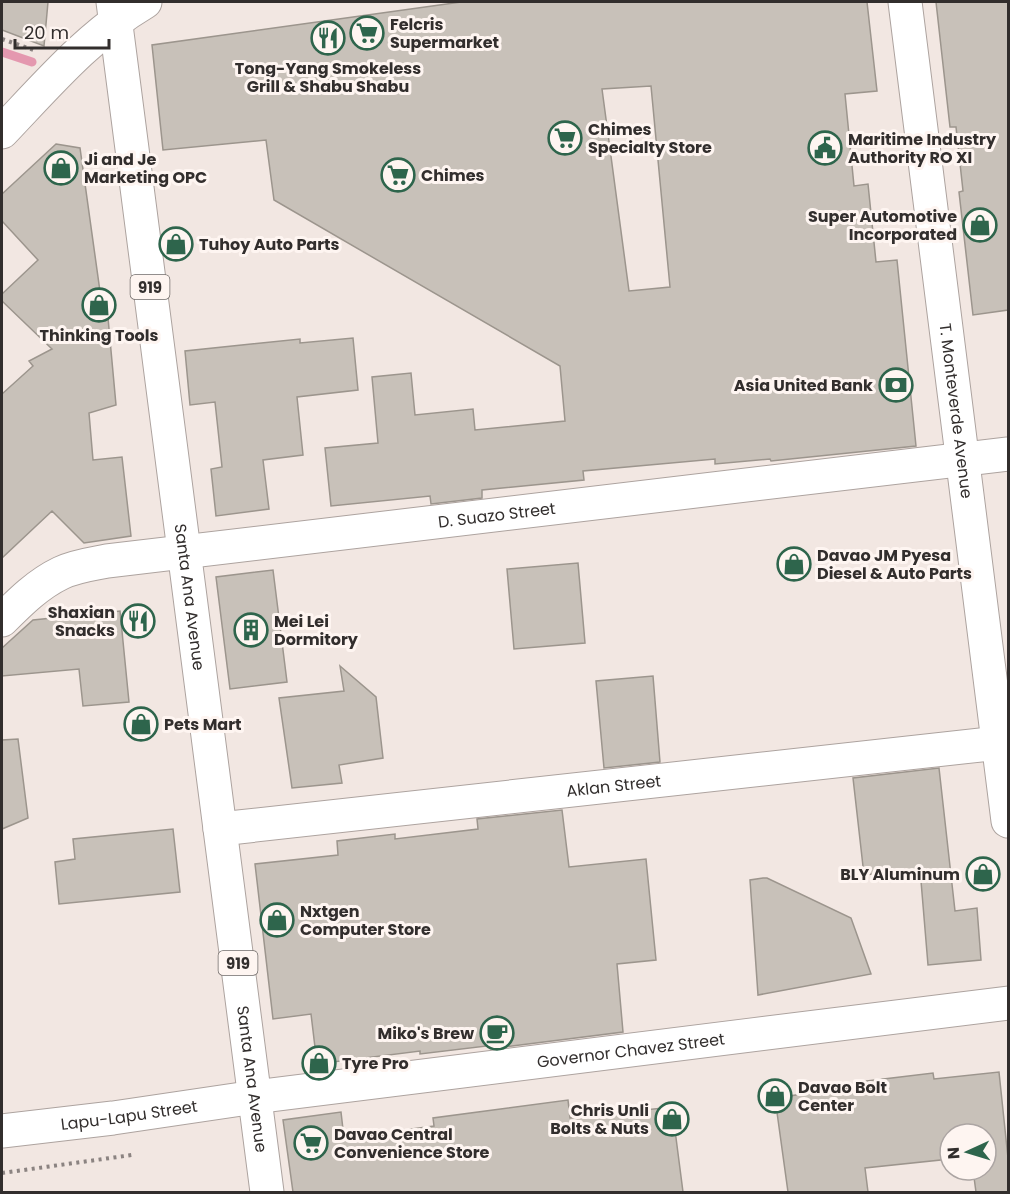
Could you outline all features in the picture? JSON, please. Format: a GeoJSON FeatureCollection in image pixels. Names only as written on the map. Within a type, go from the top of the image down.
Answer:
{"type":"FeatureCollection","features":[{"type":"Feature","properties":{"kind":"street"},"geometry":{"type":"LineString","coordinates":[[2,132],[114,11],[145,2]]}},
{"type":"Feature","properties":{"kind":"street","name":"T. Monteverde Avenue"},"geometry":{"type":"LineString","coordinates":[[905,2],[963,461],[1004,743],[1008,821]]}},
{"type":"Feature","properties":{"kind":"street","name":"Santa Ana Avenue"},"geometry":{"type":"LineString","coordinates":[[114,11],[267,1192]]}},
{"type":"Feature","properties":{"kind":"street","name":"D. Suazo Street"},"geometry":{"type":"LineString","coordinates":[[2,620],[26,596],[62,573],[84,565],[107,561],[1008,454]]}},
{"type":"Feature","properties":{"kind":"street","name":"Aklan Street"},"geometry":{"type":"LineString","coordinates":[[220,829],[1004,743]]}},
{"type":"Feature","properties":{"kind":"street","name":"Governor Chavez Street"},"geometry":{"type":"LineString","coordinates":[[255,1097],[1008,1003]]}},
{"type":"Feature","properties":{"kind":"street","name":"Lapu-Lapu Street"},"geometry":{"type":"LineString","coordinates":[[2,1131],[113,1118],[255,1097]]}},
{"type":"Feature","properties":{"kind":"path"},"geometry":{"type":"LineString","coordinates":[[2,1173],[132,1155]]}},
{"type":"Feature","properties":{"kind":"building"},"geometry":{"type":"Polygon","coordinates":[[[2,2],[48,2],[44,46],[2,30],[2,2]]]}},
{"type":"Feature","properties":{"kind":"building"},"geometry":{"type":"Polygon","coordinates":[[[461,2],[867,2],[877,91],[845,94],[854,186],[868,184],[876,262],[897,260],[916,446],[771,461],[770,459],[715,464],[715,459],[583,471],[584,480],[482,490],[482,498],[431,504],[430,496],[331,506],[325,448],[378,443],[372,377],[411,373],[415,415],[473,409],[475,430],[565,421],[560,366],[274,200],[266,140],[163,150],[152,45],[461,2]],[[651,86],[602,89],[629,291],[670,287],[651,86]]]}},
{"type":"Feature","properties":{"kind":"building"},"geometry":{"type":"Polygon","coordinates":[[[936,2],[1008,2],[1008,310],[973,315],[959,192],[963,191],[956,127],[950,127],[936,2]]]}},
{"type":"Feature","properties":{"kind":"building"},"geometry":{"type":"Polygon","coordinates":[[[56,144],[80,148],[104,320],[108,318],[116,405],[89,413],[93,460],[122,457],[131,536],[84,543],[52,511],[2,558],[2,394],[33,366],[29,361],[52,349],[2,301],[2,294],[38,260],[2,221],[2,194],[56,144]]]}},
{"type":"Feature","properties":{"kind":"building"},"geometry":{"type":"Polygon","coordinates":[[[353,338],[358,390],[297,397],[303,455],[263,460],[269,509],[216,516],[211,469],[222,467],[215,402],[190,405],[185,351],[300,339],[300,343],[353,338]]]}},
{"type":"Feature","properties":{"kind":"building"},"geometry":{"type":"Polygon","coordinates":[[[578,563],[585,643],[514,649],[507,569],[578,563]]]}},
{"type":"Feature","properties":{"kind":"building","name":"Mei Lei Dormitory"},"geometry":{"type":"Polygon","coordinates":[[[273,570],[287,682],[230,689],[216,577],[273,570]]]}},
{"type":"Feature","properties":{"kind":"building"},"geometry":{"type":"Polygon","coordinates":[[[120,611],[129,702],[83,706],[79,669],[2,676],[2,648],[33,620],[120,611]]]}},
{"type":"Feature","properties":{"kind":"building"},"geometry":{"type":"Polygon","coordinates":[[[340,666],[376,697],[383,758],[339,765],[342,783],[292,788],[279,698],[344,691],[340,666]]]}},
{"type":"Feature","properties":{"kind":"building"},"geometry":{"type":"Polygon","coordinates":[[[653,676],[660,762],[604,768],[596,681],[653,676]]]}},
{"type":"Feature","properties":{"kind":"building"},"geometry":{"type":"Polygon","coordinates":[[[18,739],[28,818],[2,829],[2,740],[18,739]]]}},
{"type":"Feature","properties":{"kind":"building"},"geometry":{"type":"Polygon","coordinates":[[[939,768],[955,911],[977,908],[981,960],[928,965],[920,869],[864,875],[853,778],[939,768]]]}},
{"type":"Feature","properties":{"kind":"building"},"geometry":{"type":"Polygon","coordinates":[[[562,810],[569,867],[646,859],[656,960],[617,964],[623,1032],[504,1047],[503,1044],[420,1054],[420,1051],[317,1064],[311,1014],[273,1019],[255,864],[338,855],[337,841],[395,834],[395,839],[478,829],[477,819],[562,810]]]}},
{"type":"Feature","properties":{"kind":"building"},"geometry":{"type":"Polygon","coordinates":[[[173,829],[180,892],[59,904],[55,862],[75,859],[73,839],[173,829]]]}},
{"type":"Feature","properties":{"kind":"building"},"geometry":{"type":"Polygon","coordinates":[[[763,878],[851,918],[871,974],[758,995],[750,880],[763,878]]]}},
{"type":"Feature","properties":{"kind":"building"},"geometry":{"type":"Polygon","coordinates":[[[999,1072],[1008,1158],[1008,1192],[976,1192],[975,1182],[998,1182],[998,1122],[938,1122],[938,1160],[865,1168],[868,1192],[788,1192],[775,1098],[860,1086],[859,1082],[933,1073],[934,1079],[999,1072]]]}},
{"type":"Feature","properties":{"kind":"building"},"geometry":{"type":"Polygon","coordinates":[[[568,1100],[570,1118],[672,1107],[683,1192],[293,1192],[283,1120],[341,1112],[344,1138],[434,1126],[433,1118],[568,1100]]]}},
{"type":"Feature","properties":{"kind":"waterway"},"geometry":{"type":"LineString","coordinates":[[2,52],[32,62]]}},
{"type":"Feature","properties":{"kind":"place","name":"Felcris Supermarket"},"geometry":{"type":"Point","coordinates":[367,33]}},
{"type":"Feature","properties":{"kind":"place","name":"Tong-Yang Smokeless Grill & Shabu Shabu"},"geometry":{"type":"Point","coordinates":[328,38]}},
{"type":"Feature","properties":{"kind":"place","name":"Chimes Specialty Store"},"geometry":{"type":"Point","coordinates":[565,138]}},
{"type":"Feature","properties":{"kind":"place","name":"Maritime Industry Authority RO XI"},"geometry":{"type":"Point","coordinates":[825,148]}},
{"type":"Feature","properties":{"kind":"place","name":"Ji and Je Marketing OPC"},"geometry":{"type":"Point","coordinates":[61,168]}},
{"type":"Feature","properties":{"kind":"place","name":"Chimes"},"geometry":{"type":"Point","coordinates":[398,175]}},
{"type":"Feature","properties":{"kind":"place","name":"Super Automotive Incorporated"},"geometry":{"type":"Point","coordinates":[980,225]}},
{"type":"Feature","properties":{"kind":"place","name":"Tuhoy Auto Parts"},"geometry":{"type":"Point","coordinates":[176,244]}},
{"type":"Feature","properties":{"kind":"place","name":"Thinking Tools"},"geometry":{"type":"Point","coordinates":[99,305]}},
{"type":"Feature","properties":{"kind":"place","name":"Asia United Bank"},"geometry":{"type":"Point","coordinates":[896,385]}},
{"type":"Feature","properties":{"kind":"place","name":"Davao JM Pyesa Diesel & Auto Parts"},"geometry":{"type":"Point","coordinates":[794,564]}},
{"type":"Feature","properties":{"kind":"place","name":"Shaxian Snacks"},"geometry":{"type":"Point","coordinates":[138,621]}},
{"type":"Feature","properties":{"kind":"place","name":"Mei Lei Dormitory"},"geometry":{"type":"Point","coordinates":[251,630]}},
{"type":"Feature","properties":{"kind":"place","name":"Pets Mart"},"geometry":{"type":"Point","coordinates":[141,724]}},
{"type":"Feature","properties":{"kind":"place","name":"BLY Aluminum"},"geometry":{"type":"Point","coordinates":[983,874]}},
{"type":"Feature","properties":{"kind":"place","name":"Nxtgen Computer Store"},"geometry":{"type":"Point","coordinates":[277,920]}},
{"type":"Feature","properties":{"kind":"place","name":"Miko's Brew"},"geometry":{"type":"Point","coordinates":[497,1033]}},
{"type":"Feature","properties":{"kind":"place","name":"Tyre Pro"},"geometry":{"type":"Point","coordinates":[319,1063]}},
{"type":"Feature","properties":{"kind":"place","name":"Davao Bolt Center"},"geometry":{"type":"Point","coordinates":[775,1096]}},
{"type":"Feature","properties":{"kind":"place","name":"Chris Unli Bolts & Nuts"},"geometry":{"type":"Point","coordinates":[672,1119]}},
{"type":"Feature","properties":{"kind":"place","name":"Davao Central Convenience Store"},"geometry":{"type":"Point","coordinates":[311,1143]}}]}
